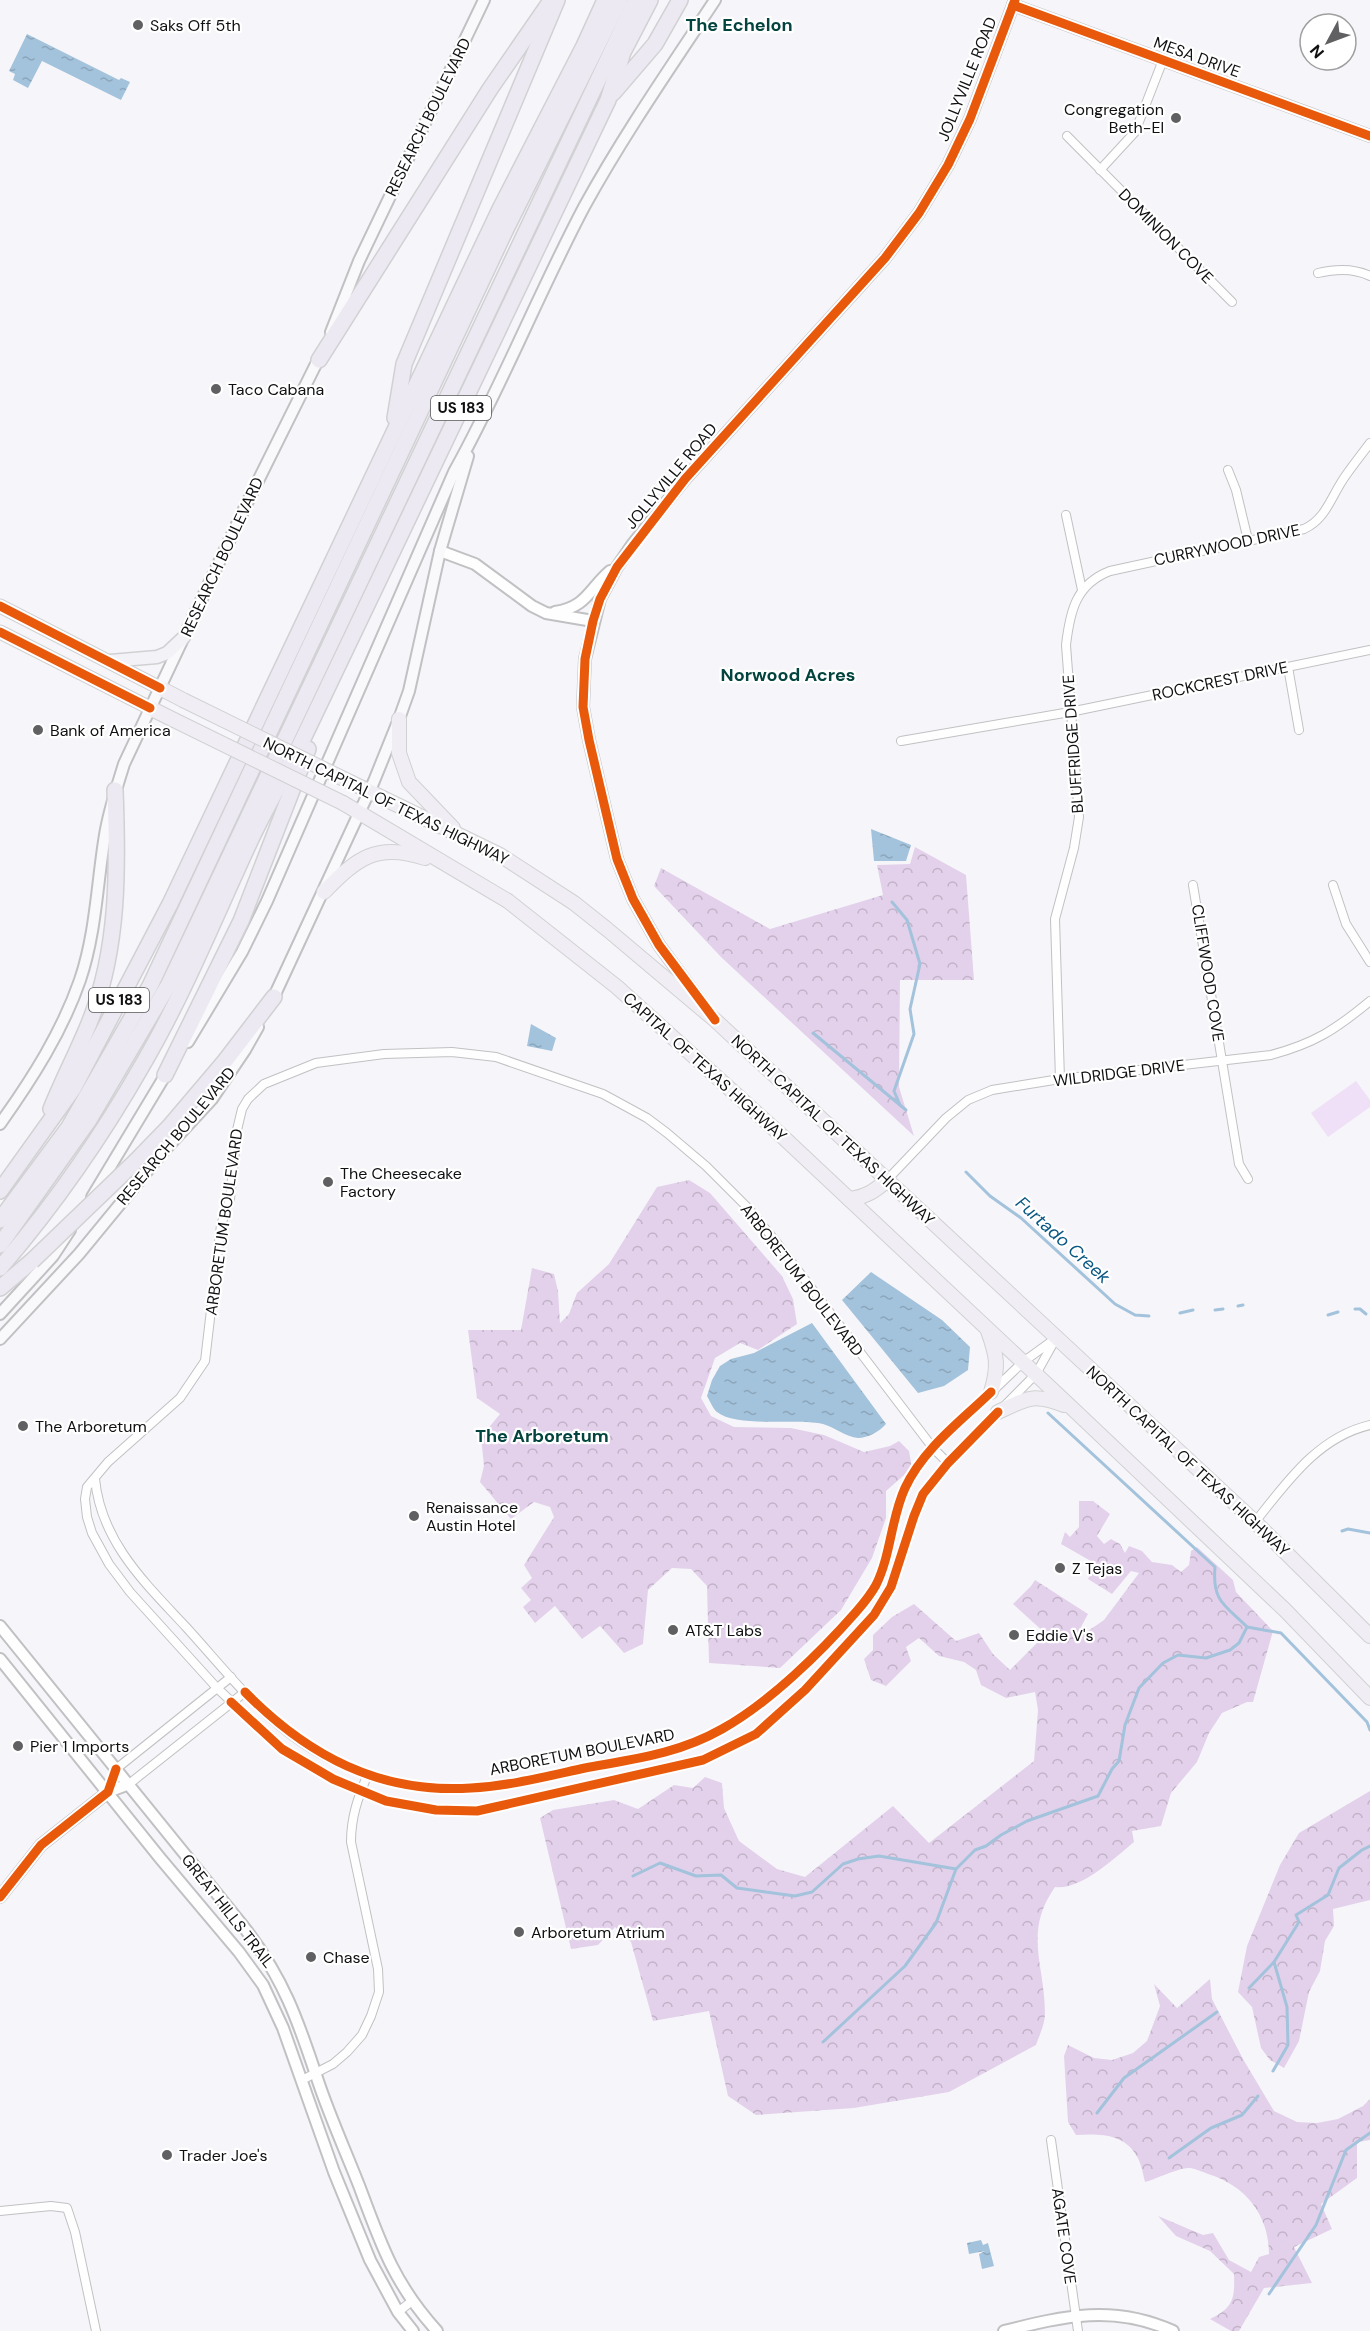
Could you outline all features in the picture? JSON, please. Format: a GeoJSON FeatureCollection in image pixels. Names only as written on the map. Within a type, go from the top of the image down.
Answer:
{"type":"FeatureCollection","features":[{"type":"Feature","properties":{"kind":"highway"},"geometry":{"type":"LineString","coordinates":[[319,360],[490,89],[551,0]]}},
{"type":"Feature","properties":{"kind":"highway"},"geometry":{"type":"LineString","coordinates":[[392,436],[404,364],[557,0]]}},
{"type":"Feature","properties":{"kind":"highway","name":"US 183"},"geometry":{"type":"LineString","coordinates":[[0,1191],[73,1089],[170,904],[500,209],[584,46],[605,0]]}},
{"type":"Feature","properties":{"kind":"highway"},"geometry":{"type":"LineString","coordinates":[[0,1220],[69,1128],[150,986],[500,241],[620,0]]}},
{"type":"Feature","properties":{"kind":"highway"},"geometry":{"type":"LineString","coordinates":[[0,1245],[89,1120],[169,984],[636,0]]}},
{"type":"Feature","properties":{"kind":"highway","name":"US 183"},"geometry":{"type":"LineString","coordinates":[[0,1268],[38,1221],[89,1150],[144,1063],[209,934],[252,838],[314,715],[608,100],[623,52],[650,0]]}},
{"type":"Feature","properties":{"kind":"highway"},"geometry":{"type":"LineString","coordinates":[[608,100],[655,44],[680,0]]}},
{"type":"Feature","properties":{"kind":"highway","name":"NORTH CAPITAL OF TEXAS HIGHWAY"},"geometry":{"type":"LineString","coordinates":[[160,688],[500,855],[574,903],[715,1020],[1255,1522],[1370,1636]]}},
{"type":"Feature","properties":{"kind":"highway","name":"NORTH CAPITAL OF TEXAS HIGHWAY"},"geometry":{"type":"LineString","coordinates":[[150,708],[343,803]]}},
{"type":"Feature","properties":{"kind":"highway"},"geometry":{"type":"LineString","coordinates":[[165,1076],[241,921],[311,741],[314,715]]}},
{"type":"Feature","properties":{"kind":"highway"},"geometry":{"type":"LineString","coordinates":[[399,719],[399,753],[409,782],[459,834]]}},
{"type":"Feature","properties":{"kind":"highway"},"geometry":{"type":"LineString","coordinates":[[42,1132],[66,1071],[91,1020],[110,945],[117,876],[115,790]]}},
{"type":"Feature","properties":{"kind":"highway","name":"CAPITAL OF TEXAS HIGHWAY"},"geometry":{"type":"LineString","coordinates":[[343,803],[359,810],[508,901],[617,987],[1036,1374]]}},
{"type":"Feature","properties":{"kind":"highway"},"geometry":{"type":"LineString","coordinates":[[324,892],[357,861],[378,852],[388,850],[409,853],[450,866]]}},
{"type":"Feature","properties":{"kind":"highway"},"geometry":{"type":"LineString","coordinates":[[0,1288],[32,1261],[136,1161],[204,1086],[274,997]]}},
{"type":"Feature","properties":{"kind":"highway"},"geometry":{"type":"LineString","coordinates":[[849,1199],[862,1198],[873,1193],[887,1180]]}},
{"type":"Feature","properties":{"kind":"highway"},"geometry":{"type":"LineString","coordinates":[[987,1329],[997,1359],[998,1370],[991,1392]]}},
{"type":"Feature","properties":{"kind":"highway"},"geometry":{"type":"LineString","coordinates":[[1036,1374],[1261,1587],[1370,1698]]}},
{"type":"Feature","properties":{"kind":"highway"},"geometry":{"type":"LineString","coordinates":[[998,1412],[1036,1397],[1073,1409]]}},
{"type":"Feature","properties":{"kind":"main road","name":"RESEARCH BOULEVARD"},"geometry":{"type":"LineString","coordinates":[[0,1124],[46,1054],[81,979],[92,933],[105,833],[124,764],[246,506],[319,360],[359,261],[484,0]]}},
{"type":"Feature","properties":{"kind":"main road","name":"RESEARCH BOULEVARD"},"geometry":{"type":"LineString","coordinates":[[0,1314],[53,1256],[165,1076],[209,1011],[242,952],[267,901],[454,472],[476,433],[584,208],[676,56],[715,0]]}},
{"type":"Feature","properties":{"kind":"main road","name":"RESEARCH BOULEVARD"},"geometry":{"type":"LineString","coordinates":[[0,1338],[79,1254],[162,1153],[212,1099],[245,1050],[274,997],[369,792],[399,719],[409,691],[440,551],[476,433]]}},
{"type":"Feature","properties":{"kind":"main road","name":"NORTH CAPITAL OF TEXAS HIGHWAY"},"geometry":{"type":"LineString","coordinates":[[0,606],[160,688]]}},
{"type":"Feature","properties":{"kind":"main road","name":"NORTH CAPITAL OF TEXAS HIGHWAY"},"geometry":{"type":"LineString","coordinates":[[0,632],[150,708]]}},
{"type":"Feature","properties":{"kind":"main road"},"geometry":{"type":"LineString","coordinates":[[106,660],[157,657],[167,653],[184,637]]}},
{"type":"Feature","properties":{"kind":"street","name":"MESA DRIVE"},"geometry":{"type":"LineString","coordinates":[[1014,3],[1370,136]]}},
{"type":"Feature","properties":{"kind":"street","name":"JOLLYVILLE ROAD"},"geometry":{"type":"LineString","coordinates":[[715,1020],[659,945],[633,899],[617,859],[583,707],[585,659],[593,621],[600,599],[617,567],[685,479],[884,260],[919,213],[948,165],[970,119],[1014,3]]}},
{"type":"Feature","properties":{"kind":"street"},"geometry":{"type":"LineString","coordinates":[[1100,170],[1135,132],[1163,60]]}},
{"type":"Feature","properties":{"kind":"street","name":"DOMINION COVE"},"geometry":{"type":"LineString","coordinates":[[1067,136],[1232,302]]}},
{"type":"Feature","properties":{"kind":"street"},"geometry":{"type":"LineString","coordinates":[[1318,273],[1346,270],[1370,276]]}},
{"type":"Feature","properties":{"kind":"street","name":"CURRYWOOD DRIVE"},"geometry":{"type":"LineString","coordinates":[[1082,590],[1097,576],[1110,571],[1304,529],[1316,524],[1325,513],[1343,478],[1370,443]]}},
{"type":"Feature","properties":{"kind":"street"},"geometry":{"type":"LineString","coordinates":[[1228,470],[1236,490],[1248,540]]}},
{"type":"Feature","properties":{"kind":"street"},"geometry":{"type":"LineString","coordinates":[[1066,514],[1082,590]]}},
{"type":"Feature","properties":{"kind":"street"},"geometry":{"type":"LineString","coordinates":[[440,551],[475,564],[532,606],[546,613],[593,621]]}},
{"type":"Feature","properties":{"kind":"street"},"geometry":{"type":"LineString","coordinates":[[546,613],[568,610],[579,604],[608,572],[617,567]]}},
{"type":"Feature","properties":{"kind":"street","name":"BLUFFRIDGE DRIVE"},"geometry":{"type":"LineString","coordinates":[[1059,1079],[1055,920],[1074,848],[1079,817],[1066,645],[1069,619],[1082,590]]}},
{"type":"Feature","properties":{"kind":"street","name":"ROCKCREST DRIVE"},"geometry":{"type":"LineString","coordinates":[[901,741],[1070,712],[1370,650]]}},
{"type":"Feature","properties":{"kind":"street"},"geometry":{"type":"LineString","coordinates":[[1288,667],[1299,730]]}},
{"type":"Feature","properties":{"kind":"street","name":"CLIFFWOOD COVE"},"geometry":{"type":"LineString","coordinates":[[1194,885],[1239,1164],[1248,1179]]}},
{"type":"Feature","properties":{"kind":"street"},"geometry":{"type":"LineString","coordinates":[[1333,885],[1346,924],[1370,962]]}},
{"type":"Feature","properties":{"kind":"street","name":"WILDRIDGE DRIVE"},"geometry":{"type":"LineString","coordinates":[[887,1180],[946,1118],[968,1100],[992,1090],[1059,1079],[1271,1055],[1301,1047],[1342,1024],[1370,1001]]}},
{"type":"Feature","properties":{"kind":"street","name":"ARBORETUM BOULEVARD"},"geometry":{"type":"LineString","coordinates":[[948,1462],[933,1448],[749,1209],[706,1166],[647,1118],[603,1094],[496,1057],[474,1054],[384,1054],[316,1064],[264,1084],[248,1099],[242,1109],[237,1130],[230,1199],[221,1225],[206,1361],[180,1398],[108,1462],[87,1487],[85,1499],[92,1533],[109,1564],[130,1592],[217,1688],[282,1749],[310,1767],[360,1792],[410,1807],[477,1811],[703,1760],[756,1734],[805,1690],[874,1615],[891,1587],[923,1494],[948,1462],[1036,1374],[1056,1338]]}},
{"type":"Feature","properties":{"kind":"street","name":"ARBORETUM BOULEVARD"},"geometry":{"type":"LineString","coordinates":[[95,1479],[101,1513],[126,1560],[138,1576],[245,1692],[295,1737],[314,1750],[368,1774],[403,1785],[436,1789],[473,1788],[644,1758],[687,1747],[723,1728],[765,1698],[795,1673],[857,1610],[876,1585],[905,1488],[933,1448],[1023,1362],[1056,1338]]}},
{"type":"Feature","properties":{"kind":"street"},"geometry":{"type":"LineString","coordinates":[[1255,1522],[1297,1470],[1325,1445],[1344,1433],[1370,1425]]}},
{"type":"Feature","properties":{"kind":"street","name":"GREAT HILLS TRAIL"},"geometry":{"type":"LineString","coordinates":[[0,1626],[261,1949],[291,2003],[384,2253],[412,2301],[437,2331]]}},
{"type":"Feature","properties":{"kind":"street","name":"GREAT HILLS TRAIL"},"geometry":{"type":"LineString","coordinates":[[0,1659],[252,1968],[271,2000],[359,2234],[383,2287],[413,2331]]}},
{"type":"Feature","properties":{"kind":"street"},"geometry":{"type":"LineString","coordinates":[[108,1792],[116,1769],[231,1677]]}},
{"type":"Feature","properties":{"kind":"street"},"geometry":{"type":"LineString","coordinates":[[0,1897],[41,1845],[108,1792],[129,1784],[245,1692]]}},
{"type":"Feature","properties":{"kind":"street"},"geometry":{"type":"LineString","coordinates":[[302,2080],[333,2064],[362,2035],[379,1992],[378,1969],[351,1842],[351,1824],[368,1774]]}},
{"type":"Feature","properties":{"kind":"street","name":"AGATE COVE"},"geometry":{"type":"LineString","coordinates":[[1051,2140],[1078,2331]]}},
{"type":"Feature","properties":{"kind":"street"},"geometry":{"type":"LineString","coordinates":[[0,2211],[51,2206],[67,2208],[75,2232],[96,2331]]}},
{"type":"Feature","properties":{"kind":"street"},"geometry":{"type":"LineString","coordinates":[[398,2312],[412,2301]]}},
{"type":"Feature","properties":{"kind":"street"},"geometry":{"type":"LineString","coordinates":[[1004,2331],[1075,2316],[1099,2314],[1128,2316],[1155,2323],[1173,2331]]}},
{"type":"Feature","properties":{"kind":"green space"},"geometry":{"type":"Polygon","coordinates":[[[915,847],[966,875],[974,980],[900,980],[899,1087],[914,1136],[721,957],[654,886],[661,868],[770,929],[883,895],[877,865],[910,864],[915,847]]]}},
{"type":"Feature","properties":{"kind":"green space"},"geometry":{"type":"Polygon","coordinates":[[[689,1180],[710,1193],[782,1276],[793,1299],[797,1324],[758,1350],[740,1343],[715,1358],[701,1398],[711,1416],[734,1427],[791,1428],[824,1435],[864,1452],[890,1446],[899,1441],[909,1451],[912,1468],[886,1491],[886,1518],[872,1558],[841,1610],[780,1668],[709,1663],[707,1586],[691,1569],[672,1568],[648,1590],[643,1644],[624,1653],[600,1626],[582,1639],[555,1606],[535,1623],[523,1607],[531,1600],[521,1588],[532,1578],[524,1565],[554,1517],[550,1507],[534,1502],[511,1519],[480,1482],[484,1466],[481,1437],[500,1414],[477,1398],[468,1330],[521,1330],[532,1268],[554,1274],[558,1291],[560,1323],[569,1314],[577,1293],[609,1264],[657,1187],[689,1180]]]}},
{"type":"Feature","properties":{"kind":"green space"},"geometry":{"type":"Polygon","coordinates":[[[1079,1501],[1093,1501],[1110,1514],[1097,1536],[1104,1544],[1111,1539],[1120,1544],[1125,1553],[1129,1546],[1142,1551],[1152,1562],[1172,1565],[1181,1572],[1189,1565],[1191,1551],[1197,1547],[1233,1580],[1236,1592],[1273,1631],[1253,1702],[1247,1702],[1222,1713],[1209,1733],[1197,1762],[1171,1793],[1161,1826],[1132,1831],[1134,1842],[1097,1872],[1075,1884],[1055,1887],[1045,1904],[1038,1934],[1045,2014],[1036,2045],[949,2092],[854,2108],[756,2115],[728,2096],[709,2011],[653,2021],[631,1942],[615,1927],[598,1945],[571,1949],[540,1818],[553,1810],[614,1800],[638,1809],[674,1785],[693,1788],[705,1777],[722,1783],[724,1808],[739,1841],[777,1869],[805,1877],[893,1806],[929,1843],[1034,1761],[1038,1710],[1035,1692],[1006,1698],[981,1685],[976,1670],[964,1662],[939,1656],[919,1638],[906,1647],[911,1661],[886,1686],[871,1680],[864,1659],[873,1650],[873,1635],[892,1617],[914,1604],[956,1641],[979,1633],[993,1654],[1010,1670],[1046,1634],[1013,1604],[1035,1580],[1088,1614],[1081,1627],[1085,1633],[1104,1620],[1139,1573],[1131,1571],[1112,1594],[1088,1579],[1096,1564],[1061,1544],[1065,1532],[1070,1537],[1079,1527],[1079,1501]]]}},
{"type":"Feature","properties":{"kind":"green space"},"geometry":{"type":"Polygon","coordinates":[[[1370,1791],[1370,1900],[1333,1909],[1334,1926],[1325,1941],[1320,1971],[1309,1992],[1299,2041],[1284,2068],[1270,2060],[1261,2048],[1252,2007],[1238,1992],[1247,1946],[1280,1865],[1299,1833],[1370,1791]]]}},
{"type":"Feature","properties":{"kind":"green space"},"geometry":{"type":"Polygon","coordinates":[[[1210,1979],[1212,1999],[1243,2059],[1274,2111],[1297,2122],[1317,2123],[1338,2119],[1363,2106],[1370,2099],[1370,2140],[1357,2142],[1357,2178],[1321,2204],[1332,2229],[1294,2247],[1312,2283],[1264,2288],[1239,2331],[1231,2331],[1210,2319],[1224,2311],[1231,2302],[1234,2274],[1210,2251],[1176,2236],[1158,2216],[1203,2235],[1213,2233],[1229,2260],[1251,2272],[1259,2257],[1269,2254],[1268,2240],[1259,2214],[1244,2194],[1221,2179],[1190,2168],[1174,2171],[1145,2182],[1138,2158],[1124,2142],[1109,2136],[1076,2135],[1068,2122],[1064,2056],[1068,2045],[1094,2058],[1112,2060],[1133,2053],[1147,2041],[1160,2006],[1154,1984],[1177,2008],[1210,1979]]]}},
{"type":"Feature","properties":{"kind":"shaded area"},"geometry":{"type":"Polygon","coordinates":[[[1356,1081],[1370,1100],[1370,1107],[1328,1137],[1311,1113],[1356,1081]]]}},
{"type":"Feature","properties":{"kind":"water"},"geometry":{"type":"Polygon","coordinates":[[[27,34],[119,80],[121,78],[130,82],[121,100],[42,61],[28,88],[13,80],[15,74],[9,71],[27,34]]]}},
{"type":"Feature","properties":{"kind":"water"},"geometry":{"type":"Polygon","coordinates":[[[871,829],[911,845],[906,861],[874,861],[871,829]]]}},
{"type":"Feature","properties":{"kind":"water"},"geometry":{"type":"Polygon","coordinates":[[[531,1024],[556,1038],[552,1051],[527,1046],[531,1024]]]}},
{"type":"Feature","properties":{"kind":"water"},"geometry":{"type":"Polygon","coordinates":[[[871,1272],[942,1320],[970,1347],[968,1370],[944,1386],[918,1393],[842,1300],[871,1272]]]}},
{"type":"Feature","properties":{"kind":"water"},"geometry":{"type":"Polygon","coordinates":[[[812,1323],[886,1424],[883,1427],[877,1432],[858,1438],[823,1424],[738,1420],[716,1411],[707,1396],[720,1366],[731,1359],[754,1353],[812,1323]]]}},
{"type":"Feature","properties":{"kind":"water"},"geometry":{"type":"Polygon","coordinates":[[[981,2240],[983,2245],[988,2243],[994,2266],[982,2269],[979,2254],[985,2251],[969,2254],[967,2243],[981,2240]]]}},
{"type":"Feature","properties":{"kind":"waterway"},"geometry":{"type":"LineString","coordinates":[[892,902],[907,920],[920,964],[910,1009],[914,1034],[894,1091],[900,1105]]}},
{"type":"Feature","properties":{"kind":"waterway","name":"Furtado Creek"},"geometry":{"type":"LineString","coordinates":[[813,1033],[906,1110]]}},
{"type":"Feature","properties":{"kind":"waterway","name":"Furtado Creek"},"geometry":{"type":"LineString","coordinates":[[966,1172],[990,1196],[1021,1218],[1115,1304],[1135,1315],[1149,1316]]}},
{"type":"Feature","properties":{"kind":"waterway","name":"Furtado Creek"},"geometry":{"type":"LineString","coordinates":[[1238,1306],[1243,1305]]}},
{"type":"Feature","properties":{"kind":"waterway","name":"Furtado Creek"},"geometry":{"type":"LineString","coordinates":[[1215,1310],[1223,1309]]}},
{"type":"Feature","properties":{"kind":"waterway","name":"Furtado Creek"},"geometry":{"type":"LineString","coordinates":[[1355,1309],[1360,1309],[1366,1314]]}},
{"type":"Feature","properties":{"kind":"waterway","name":"Furtado Creek"},"geometry":{"type":"LineString","coordinates":[[1180,1313],[1193,1310]]}},
{"type":"Feature","properties":{"kind":"waterway","name":"Furtado Creek"},"geometry":{"type":"LineString","coordinates":[[1328,1315],[1338,1312]]}},
{"type":"Feature","properties":{"kind":"waterway"},"geometry":{"type":"LineString","coordinates":[[823,2042],[905,1966],[936,1923],[956,1869],[975,1850],[986,1846],[1027,1821],[1098,1796],[1112,1769],[1119,1761],[1125,1725],[1139,1688],[1163,1663],[1178,1655],[1206,1658],[1230,1650],[1239,1643],[1247,1627],[1226,1608],[1218,1596],[1215,1567],[1048,1413]]}},
{"type":"Feature","properties":{"kind":"waterway"},"geometry":{"type":"LineString","coordinates":[[1342,1531],[1348,1529],[1370,1533]]}},
{"type":"Feature","properties":{"kind":"waterway"},"geometry":{"type":"LineString","coordinates":[[1247,1627],[1281,1633],[1367,1722],[1370,1730]]}},
{"type":"Feature","properties":{"kind":"waterway"},"geometry":{"type":"LineString","coordinates":[[1273,2071],[1288,2045],[1287,2007],[1274,1962],[1299,1922],[1296,1915],[1328,1895],[1339,1868],[1370,1846]]}},
{"type":"Feature","properties":{"kind":"waterway"},"geometry":{"type":"LineString","coordinates":[[633,1876],[660,1863],[696,1876],[721,1875],[737,1888],[795,1896],[812,1892],[843,1864],[858,1859],[879,1856],[956,1869]]}},
{"type":"Feature","properties":{"kind":"waterway"},"geometry":{"type":"LineString","coordinates":[[1249,1988],[1274,1962]]}},
{"type":"Feature","properties":{"kind":"waterway"},"geometry":{"type":"LineString","coordinates":[[1097,2113],[1124,2078],[1217,2012]]}},
{"type":"Feature","properties":{"kind":"waterway"},"geometry":{"type":"LineString","coordinates":[[1169,2158],[1211,2128],[1242,2115],[1258,2096]]}},
{"type":"Feature","properties":{"kind":"waterway"},"geometry":{"type":"LineString","coordinates":[[1269,2294],[1316,2225],[1346,2150],[1370,2133]]}},
{"type":"Feature","properties":{"kind":"cycle path"},"geometry":{"type":"LineString","coordinates":[[715,1020],[659,945],[633,899],[617,859],[583,707],[585,659],[593,621],[600,599],[617,567],[685,479],[885,258],[919,213],[948,165],[970,119],[1015,0]]}},
{"type":"Feature","properties":{"kind":"cycle path"},"geometry":{"type":"LineString","coordinates":[[1013,5],[1370,136]]}},
{"type":"Feature","properties":{"kind":"cycle path"},"geometry":{"type":"LineString","coordinates":[[0,606],[160,688]]}},
{"type":"Feature","properties":{"kind":"cycle path"},"geometry":{"type":"LineString","coordinates":[[0,632],[150,708]]}},
{"type":"Feature","properties":{"kind":"cycle path"},"geometry":{"type":"LineString","coordinates":[[245,1692],[269,1715],[320,1752],[376,1777],[406,1785],[438,1788],[500,1785],[638,1758],[689,1744],[722,1729],[776,1691],[811,1660],[859,1609],[874,1588],[881,1573],[900,1500],[913,1474],[932,1448],[991,1392]]}},
{"type":"Feature","properties":{"kind":"cycle path"},"geometry":{"type":"LineString","coordinates":[[231,1702],[282,1749],[333,1779],[386,1801],[436,1810],[477,1811],[703,1760],[756,1734],[805,1690],[874,1615],[891,1587],[923,1494],[948,1463],[998,1412]]}},
{"type":"Feature","properties":{"kind":"cycle path"},"geometry":{"type":"LineString","coordinates":[[0,1897],[41,1845],[108,1792],[116,1769]]}},
{"type":"Feature","properties":{"kind":"place","name":"Saks Off 5th"},"geometry":{"type":"Point","coordinates":[138,25]}},
{"type":"Feature","properties":{"kind":"place","name":"Congregation Beth-El"},"geometry":{"type":"Point","coordinates":[1176,118]}},
{"type":"Feature","properties":{"kind":"place","name":"Taco Cabana"},"geometry":{"type":"Point","coordinates":[216,389]}},
{"type":"Feature","properties":{"kind":"place","name":"Bank of America"},"geometry":{"type":"Point","coordinates":[38,730]}},
{"type":"Feature","properties":{"kind":"place","name":"The Cheesecake Factory"},"geometry":{"type":"Point","coordinates":[328,1182]}},
{"type":"Feature","properties":{"kind":"place","name":"The Arboretum"},"geometry":{"type":"Point","coordinates":[23,1426]}},
{"type":"Feature","properties":{"kind":"place","name":"Renaissance Austin Hotel"},"geometry":{"type":"Point","coordinates":[414,1516]}},
{"type":"Feature","properties":{"kind":"place","name":"Z Tejas"},"geometry":{"type":"Point","coordinates":[1060,1568]}},
{"type":"Feature","properties":{"kind":"place","name":"AT&T Labs"},"geometry":{"type":"Point","coordinates":[673,1630]}},
{"type":"Feature","properties":{"kind":"place","name":"Eddie V's"},"geometry":{"type":"Point","coordinates":[1014,1635]}},
{"type":"Feature","properties":{"kind":"place","name":"Pier 1 Imports"},"geometry":{"type":"Point","coordinates":[18,1746]}},
{"type":"Feature","properties":{"kind":"place","name":"Arboretum Atrium"},"geometry":{"type":"Point","coordinates":[519,1932]}},
{"type":"Feature","properties":{"kind":"place","name":"Chase"},"geometry":{"type":"Point","coordinates":[311,1957]}},
{"type":"Feature","properties":{"kind":"place","name":"Trader Joe's"},"geometry":{"type":"Point","coordinates":[167,2155]}},
{"type":"Feature","properties":{"kind":"district","name":"The Echelon"},"geometry":{"type":"Point","coordinates":[739,25]}},
{"type":"Feature","properties":{"kind":"district","name":"Norwood Acres"},"geometry":{"type":"Point","coordinates":[788,675]}},
{"type":"Feature","properties":{"kind":"district","name":"The Arboretum"},"geometry":{"type":"Point","coordinates":[542,1436]}}]}
